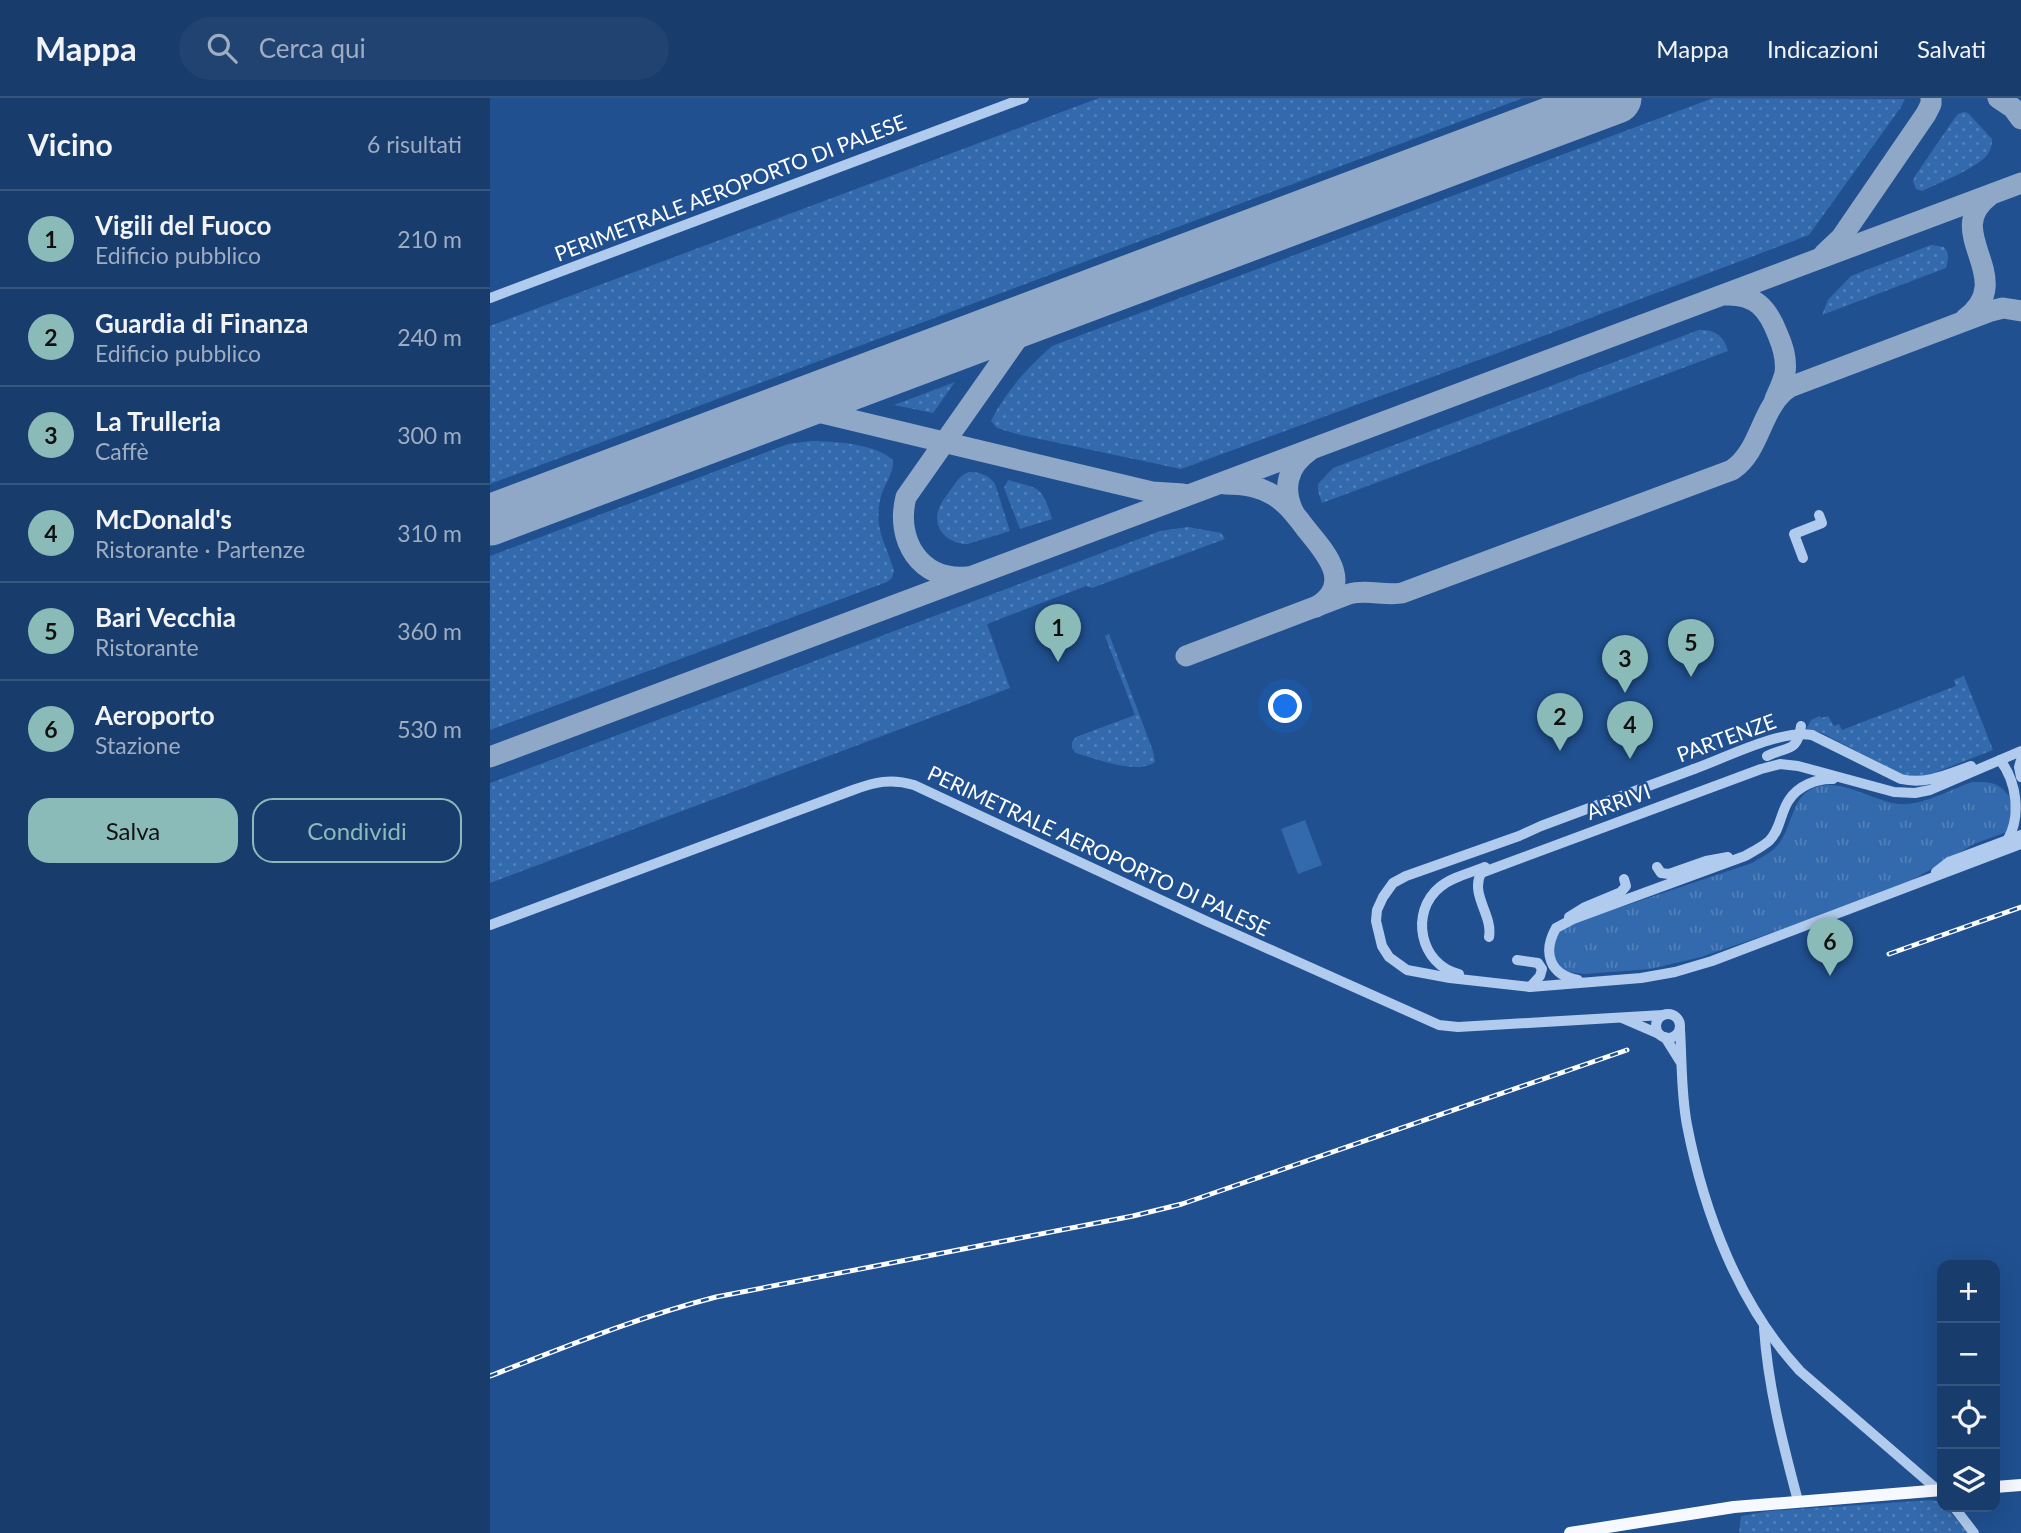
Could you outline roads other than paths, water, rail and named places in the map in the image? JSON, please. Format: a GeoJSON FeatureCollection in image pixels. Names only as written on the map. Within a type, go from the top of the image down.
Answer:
{"type":"FeatureCollection","features":[{"type":"Feature","properties":{"kind":"main road"},"geometry":{"type":"LineString","coordinates":[[2000,1487],[2021,1485]]}},
{"type":"Feature","properties":{"kind":"main road"},"geometry":{"type":"LineString","coordinates":[[1570,1533],[1734,1507],[1937,1492]]}},
{"type":"Feature","properties":{"kind":"street","name":"PERIMETRALE AEROPORTO DI PALESE"},"geometry":{"type":"LineString","coordinates":[[490,298],[1024,98]]}},
{"type":"Feature","properties":{"kind":"street"},"geometry":{"type":"LineString","coordinates":[[1803,558],[1794,534],[1822,523],[1819,515]]}},
{"type":"Feature","properties":{"kind":"street"},"geometry":{"type":"LineString","coordinates":[[1767,756],[1796,745],[1801,726]]}},
{"type":"Feature","properties":{"kind":"street","name":"PARTENZE"},"geometry":{"type":"LineString","coordinates":[[1504,984],[1406,970],[1389,957],[1378,935],[1376,921],[1382,897],[1392,883],[1778,737],[1795,733],[1812,735],[1901,779],[1913,782],[1927,781],[2021,754]]}},
{"type":"Feature","properties":{"kind":"street"},"geometry":{"type":"LineString","coordinates":[[2021,754],[2021,778]]}},
{"type":"Feature","properties":{"kind":"street","name":"ARRIVI"},"geometry":{"type":"LineString","coordinates":[[1489,937],[1490,926],[1477,890],[1480,873],[1775,764],[1798,766],[1894,792],[1915,793],[1930,790],[2021,754]]}},
{"type":"Feature","properties":{"kind":"street"},"geometry":{"type":"LineString","coordinates":[[2001,762],[2019,799],[2020,810],[2020,821],[2008,839]]}},
{"type":"Feature","properties":{"kind":"street"},"geometry":{"type":"LineString","coordinates":[[1562,924],[1745,856],[1769,841],[1779,827],[1789,800],[1800,789],[1816,780],[1855,782]]}},
{"type":"Feature","properties":{"kind":"street","name":"PERIMETRALE AEROPORTO DI PALESE"},"geometry":{"type":"LineString","coordinates":[[490,925],[865,785],[877,781],[899,781],[914,785],[1439,1025],[1458,1027],[1663,1015]]}},
{"type":"Feature","properties":{"kind":"street"},"geometry":{"type":"LineString","coordinates":[[1928,879],[1950,862],[2008,839],[2021,839]]}},
{"type":"Feature","properties":{"kind":"street"},"geometry":{"type":"LineString","coordinates":[[1522,854],[1461,876],[1439,888],[1425,906],[1422,929],[1424,944],[1439,964],[1452,972],[1504,984],[1530,986],[1641,978],[1675,972],[1712,961],[1928,879],[2021,839]]}},
{"type":"Feature","properties":{"kind":"street"},"geometry":{"type":"LineString","coordinates":[[1657,867],[1661,873],[1669,874],[1696,864],[1759,848]]}},
{"type":"Feature","properties":{"kind":"street"},"geometry":{"type":"LineString","coordinates":[[1592,982],[1564,977],[1554,967],[1550,960],[1549,946],[1552,936],[1556,928],[1585,906],[1621,892],[1626,886],[1624,879]]}},
{"type":"Feature","properties":{"kind":"street"},"geometry":{"type":"LineString","coordinates":[[1517,960],[1538,964],[1542,969],[1541,976],[1530,986]]}},
{"type":"Feature","properties":{"kind":"street"},"geometry":{"type":"LineString","coordinates":[[1680,1061],[1656,1023],[1663,1015],[1670,1014],[1680,1022],[1680,1061],[1687,1124],[1708,1203],[1732,1265],[1764,1328],[1800,1371],[1937,1489]]}},
{"type":"Feature","properties":{"kind":"street","name":"PERIMETRALE AEROPORTO DI PALESE"},"geometry":{"type":"LineString","coordinates":[[1618,1017],[1662,1036]]}},
{"type":"Feature","properties":{"kind":"street"},"geometry":{"type":"LineString","coordinates":[[1662,1036],[1672,1037],[1680,1029]]}},
{"type":"Feature","properties":{"kind":"street"},"geometry":{"type":"LineString","coordinates":[[1764,1328],[1784,1449],[1798,1501]]}},
{"type":"Feature","properties":{"kind":"street"},"geometry":{"type":"LineString","coordinates":[[1958,1512],[1974,1533]]}},
{"type":"Feature","properties":{"kind":"railway"},"geometry":{"type":"LineString","coordinates":[[1889,954],[2021,907]]}},
{"type":"Feature","properties":{"kind":"railway"},"geometry":{"type":"LineString","coordinates":[[490,1376],[630,1323],[716,1297],[1133,1216],[1182,1204],[1627,1050]]}},
{"type":"Feature","properties":{"kind":"place","name":"Vigili del Fuoco"},"geometry":{"type":"Point","coordinates":[1058,662]}},
{"type":"Feature","properties":{"kind":"place","name":"Bari Vecchia"},"geometry":{"type":"Point","coordinates":[1691,677]}},
{"type":"Feature","properties":{"kind":"place","name":"La Trulleria"},"geometry":{"type":"Point","coordinates":[1625,693]}},
{"type":"Feature","properties":{"kind":"place","name":"Guardia di Finanza"},"geometry":{"type":"Point","coordinates":[1560,751]}},
{"type":"Feature","properties":{"kind":"place","name":"McDonald's"},"geometry":{"type":"Point","coordinates":[1630,759]}},
{"type":"Feature","properties":{"kind":"place","name":"Aeroporto"},"geometry":{"type":"Point","coordinates":[1830,976]}}]}
